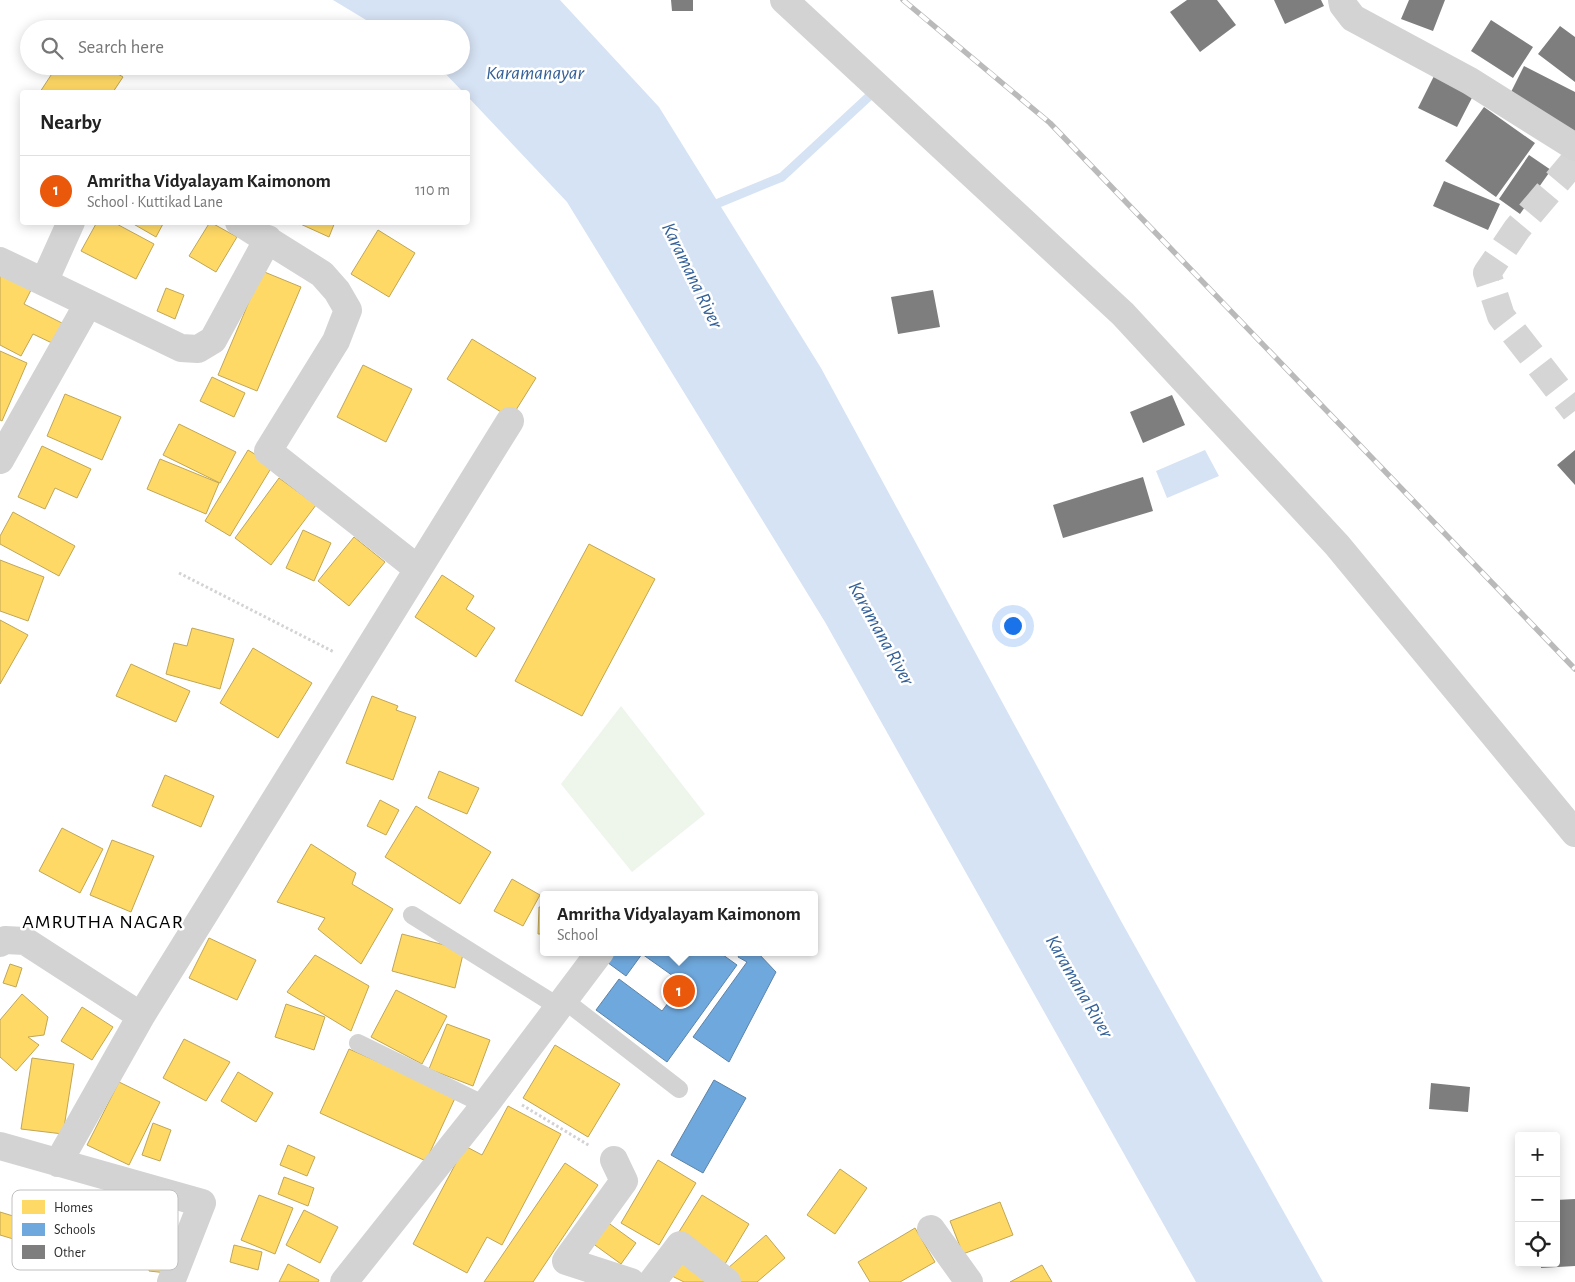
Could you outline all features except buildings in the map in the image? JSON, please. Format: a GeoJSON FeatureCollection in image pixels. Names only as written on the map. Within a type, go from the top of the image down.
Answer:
{"type":"FeatureCollection","features":[{"type":"Feature","properties":{"kind":"street"},"geometry":{"type":"LineString","coordinates":[[784,0],[1123,314],[1336,545],[1575,833]]}},
{"type":"Feature","properties":{"kind":"street"},"geometry":{"type":"LineString","coordinates":[[1342,0],[1343,6],[1354,18],[1470,81],[1575,147]]}},
{"type":"Feature","properties":{"kind":"street"},"geometry":{"type":"LineString","coordinates":[[44,282],[70,225]]}},
{"type":"Feature","properties":{"kind":"street"},"geometry":{"type":"LineString","coordinates":[[244,225],[322,274],[337,291],[348,310],[336,341],[268,451],[418,568]]}},
{"type":"Feature","properties":{"kind":"street"},"geometry":{"type":"LineString","coordinates":[[0,261],[181,348],[198,349],[213,340],[268,239]]}},
{"type":"Feature","properties":{"kind":"street"},"geometry":{"type":"LineString","coordinates":[[0,460],[88,304]]}},
{"type":"Feature","properties":{"kind":"street"},"geometry":{"type":"LineString","coordinates":[[58,1163],[141,1016],[357,664],[510,421]]}},
{"type":"Feature","properties":{"kind":"street"},"geometry":{"type":"LineString","coordinates":[[0,943],[5,940],[25,941],[141,1016]]}},
{"type":"Feature","properties":{"kind":"street"},"geometry":{"type":"LineString","coordinates":[[344,1282],[491,1097],[597,956]]}},
{"type":"Feature","properties":{"kind":"street"},"geometry":{"type":"LineString","coordinates":[[0,1146],[155,1190]]}},
{"type":"Feature","properties":{"kind":"street"},"geometry":{"type":"LineString","coordinates":[[614,1160],[624,1181],[566,1261],[631,1282]]}},
{"type":"Feature","properties":{"kind":"street"},"geometry":{"type":"LineString","coordinates":[[178,1196],[202,1203],[178,1264]]}},
{"type":"Feature","properties":{"kind":"street"},"geometry":{"type":"LineString","coordinates":[[931,1229],[969,1282]]}},
{"type":"Feature","properties":{"kind":"street"},"geometry":{"type":"LineString","coordinates":[[652,1282],[680,1245],[727,1282]]}},
{"type":"Feature","properties":{"kind":"street"},"geometry":{"type":"LineString","coordinates":[[171,1282],[176,1270]]}},
{"type":"Feature","properties":{"kind":"lane"},"geometry":{"type":"LineString","coordinates":[[412,915],[562,1003],[679,1088]]}},
{"type":"Feature","properties":{"kind":"lane"},"geometry":{"type":"LineString","coordinates":[[358,1043],[491,1097]]}},
{"type":"Feature","properties":{"kind":"path"},"geometry":{"type":"LineString","coordinates":[[179,573],[357,664]]}},
{"type":"Feature","properties":{"kind":"path"},"geometry":{"type":"LineString","coordinates":[[491,1097],[614,1160]]}},
{"type":"Feature","properties":{"kind":"shaded area"},"geometry":{"type":"Polygon","coordinates":[[[621,706],[705,814],[632,872],[561,784],[621,706]]]}},
{"type":"Feature","properties":{"kind":"water","name":"Karamanayar"},"geometry":{"type":"Polygon","coordinates":[[[333,0],[560,0],[659,107],[821,368],[1121,921],[1323,1282],[1196,1282],[825,622],[567,202],[470,99],[470,90],[461,90],[447,75],[470,75],[470,20],[366,20],[333,0]]]}},
{"type":"Feature","properties":{"kind":"water"},"geometry":{"type":"Polygon","coordinates":[[[1205,450],[1219,476],[1167,498],[1156,471],[1205,450]]]}},
{"type":"Feature","properties":{"kind":"waterway"},"geometry":{"type":"LineString","coordinates":[[709,207],[782,177],[876,90]]}},
{"type":"Feature","properties":{"kind":"tunnel"},"geometry":{"type":"LineString","coordinates":[[1575,160],[1517,229],[1487,273],[1501,316],[1575,411]]}},
{"type":"Feature","properties":{"kind":"railway"},"geometry":{"type":"LineString","coordinates":[[903,0],[1050,123],[1575,669]]}},
{"type":"Feature","properties":{"kind":"place","name":"Amritha Vidyalayam Kaimonom"},"geometry":{"type":"Point","coordinates":[679,991]}},
{"type":"Feature","properties":{"kind":"district","name":"AMRUTHA NAGAR"},"geometry":{"type":"Point","coordinates":[103,921]}},
{"type":"Feature","properties":{"kind":"water label","name":"Karamana River"},"geometry":{"type":"Point","coordinates":[693,275]}},
{"type":"Feature","properties":{"kind":"water label","name":"Karamana River"},"geometry":{"type":"Point","coordinates":[882,633]}},
{"type":"Feature","properties":{"kind":"water label","name":"Karamana River"},"geometry":{"type":"Point","coordinates":[1080,986]}}]}
